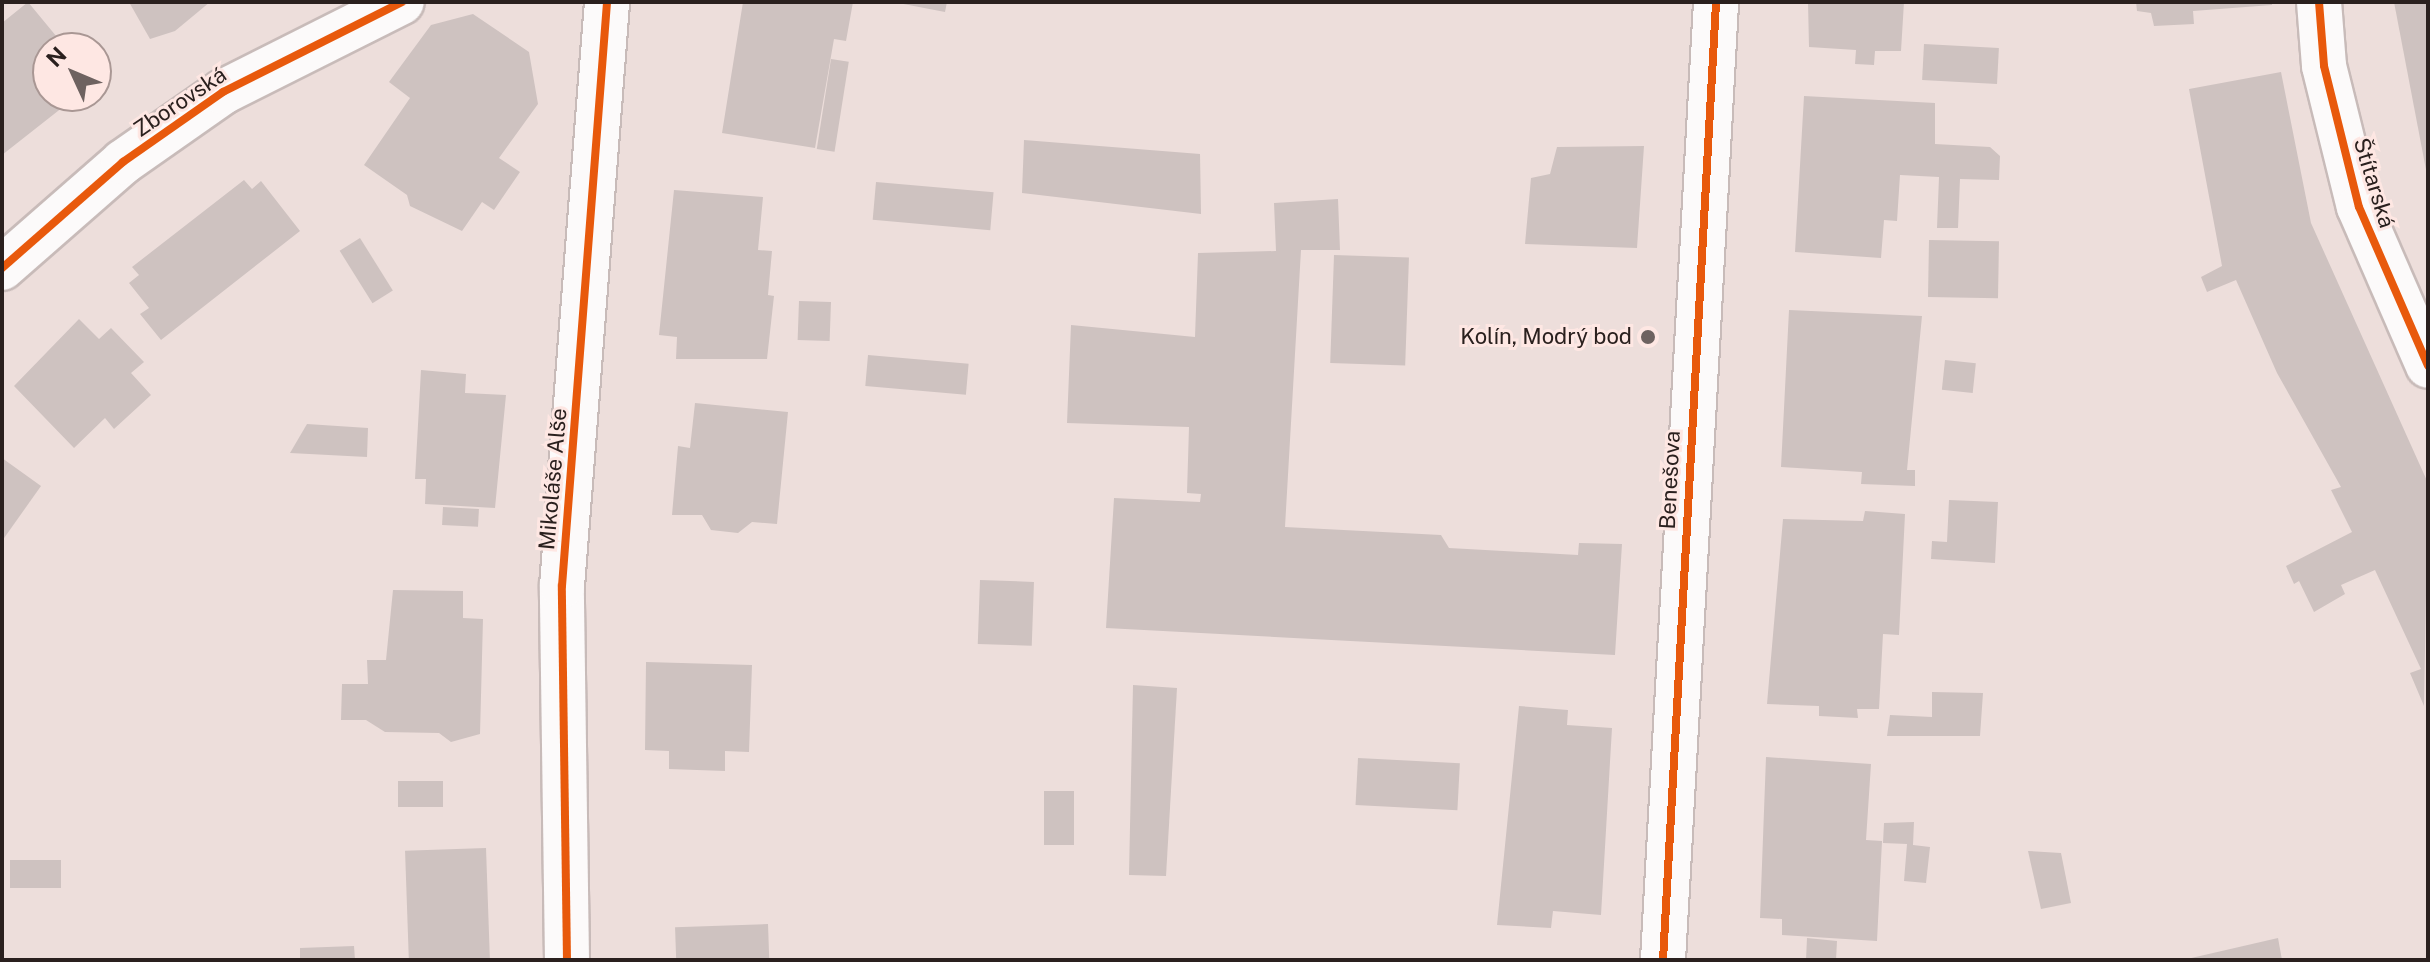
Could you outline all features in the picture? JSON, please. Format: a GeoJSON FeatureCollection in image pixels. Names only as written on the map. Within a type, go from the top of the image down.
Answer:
{"type":"FeatureCollection","features":[{"type":"Feature","properties":{"kind":"street","name":"Zborovská"},"geometry":{"type":"LineString","coordinates":[[2,268],[123,162],[223,92],[402,2]]}},
{"type":"Feature","properties":{"kind":"street","name":"Mikoláše Alše"},"geometry":{"type":"LineString","coordinates":[[567,960],[562,586],[607,2]]}},
{"type":"Feature","properties":{"kind":"street","name":"Benešova"},"geometry":{"type":"LineString","coordinates":[[1663,960],[1716,2]]}},
{"type":"Feature","properties":{"kind":"street","name":"Štítarská"},"geometry":{"type":"LineString","coordinates":[[2319,2],[2324,66],[2359,207],[2428,366]]}},
{"type":"Feature","properties":{"kind":"building"},"geometry":{"type":"Polygon","coordinates":[[[28,2],[53,32],[32,32],[32,112],[57,112],[2,155],[2,23],[28,2]]]}},
{"type":"Feature","properties":{"kind":"building"},"geometry":{"type":"Polygon","coordinates":[[[129,2],[210,2],[175,31],[150,39],[129,2]]]}},
{"type":"Feature","properties":{"kind":"building"},"geometry":{"type":"Polygon","coordinates":[[[743,2],[853,2],[846,41],[834,39],[815,148],[722,133],[743,2]]]}},
{"type":"Feature","properties":{"kind":"building"},"geometry":{"type":"Polygon","coordinates":[[[893,2],[947,2],[945,12],[893,2]]]}},
{"type":"Feature","properties":{"kind":"building"},"geometry":{"type":"Polygon","coordinates":[[[1808,2],[1904,2],[1901,51],[1875,51],[1874,65],[1855,64],[1856,50],[1809,47],[1808,2]]]}},
{"type":"Feature","properties":{"kind":"building"},"geometry":{"type":"Polygon","coordinates":[[[2136,2],[2272,2],[2272,5],[2193,11],[2194,24],[2154,26],[2151,13],[2137,11],[2136,2]]]}},
{"type":"Feature","properties":{"kind":"building"},"geometry":{"type":"Polygon","coordinates":[[[2394,2],[2428,2],[2427,175],[2394,2]]]}},
{"type":"Feature","properties":{"kind":"building"},"geometry":{"type":"Polygon","coordinates":[[[473,14],[529,52],[538,104],[499,158],[520,172],[494,210],[482,202],[462,231],[410,206],[407,195],[364,165],[410,98],[389,82],[431,25],[473,14]]]}},
{"type":"Feature","properties":{"kind":"building"},"geometry":{"type":"Polygon","coordinates":[[[1924,44],[1999,48],[1997,84],[1922,80],[1924,44]]]}},
{"type":"Feature","properties":{"kind":"building"},"geometry":{"type":"Polygon","coordinates":[[[831,59],[849,62],[835,152],[817,149],[831,59]]]}},
{"type":"Feature","properties":{"kind":"building"},"geometry":{"type":"Polygon","coordinates":[[[2281,72],[2311,223],[2428,483],[2424,706],[2410,673],[2421,669],[2375,570],[2341,585],[2345,594],[2314,612],[2299,581],[2294,584],[2286,566],[2352,532],[2331,490],[2341,487],[2277,373],[2236,280],[2207,292],[2201,277],[2222,266],[2189,89],[2281,72]]]}},
{"type":"Feature","properties":{"kind":"building"},"geometry":{"type":"Polygon","coordinates":[[[1804,96],[1935,103],[1935,144],[1990,147],[2000,156],[1999,180],[1960,179],[1958,228],[1937,228],[1939,177],[1900,175],[1897,221],[1884,220],[1881,258],[1795,252],[1804,96]]]}},
{"type":"Feature","properties":{"kind":"building"},"geometry":{"type":"Polygon","coordinates":[[[1024,140],[1200,154],[1201,214],[1022,193],[1024,140]]]}},
{"type":"Feature","properties":{"kind":"building"},"geometry":{"type":"Polygon","coordinates":[[[1644,146],[1637,248],[1525,244],[1531,178],[1550,174],[1557,147],[1644,146]]]}},
{"type":"Feature","properties":{"kind":"building"},"geometry":{"type":"Polygon","coordinates":[[[244,180],[252,189],[261,181],[300,231],[161,340],[140,314],[149,308],[129,283],[139,275],[132,267],[244,180]]]}},
{"type":"Feature","properties":{"kind":"building"},"geometry":{"type":"Polygon","coordinates":[[[876,182],[994,192],[990,230],[873,220],[876,182]]]}},
{"type":"Feature","properties":{"kind":"building"},"geometry":{"type":"Polygon","coordinates":[[[674,190],[763,197],[758,250],[772,251],[768,295],[774,296],[767,359],[676,359],[677,337],[659,335],[674,190]]]}},
{"type":"Feature","properties":{"kind":"building"},"geometry":{"type":"Polygon","coordinates":[[[1338,199],[1340,250],[1301,250],[1285,527],[1441,535],[1449,548],[1578,555],[1579,543],[1622,544],[1615,655],[1106,628],[1114,498],[1200,502],[1201,494],[1187,493],[1189,427],[1067,423],[1071,325],[1195,337],[1198,253],[1276,251],[1274,203],[1338,199]]]}},
{"type":"Feature","properties":{"kind":"building"},"geometry":{"type":"Polygon","coordinates":[[[360,238],[393,291],[373,303],[340,251],[360,238]]]}},
{"type":"Feature","properties":{"kind":"building"},"geometry":{"type":"Polygon","coordinates":[[[1929,240],[1999,241],[1998,298],[1928,297],[1929,240]]]}},
{"type":"Feature","properties":{"kind":"building"},"geometry":{"type":"Polygon","coordinates":[[[1334,255],[1409,258],[1405,366],[1330,363],[1334,255]]]}},
{"type":"Feature","properties":{"kind":"building"},"geometry":{"type":"Polygon","coordinates":[[[799,301],[831,302],[830,341],[798,340],[799,301]]]}},
{"type":"Feature","properties":{"kind":"building"},"geometry":{"type":"Polygon","coordinates":[[[1789,310],[1922,316],[1907,470],[1915,470],[1915,486],[1861,484],[1862,472],[1781,467],[1789,310]]]}},
{"type":"Feature","properties":{"kind":"building"},"geometry":{"type":"Polygon","coordinates":[[[79,319],[99,339],[111,328],[144,362],[131,373],[151,395],[114,429],[105,418],[74,448],[14,386],[79,319]]]}},
{"type":"Feature","properties":{"kind":"building"},"geometry":{"type":"Polygon","coordinates":[[[868,355],[969,364],[966,395],[865,386],[868,355]]]}},
{"type":"Feature","properties":{"kind":"building"},"geometry":{"type":"Polygon","coordinates":[[[1945,360],[1976,363],[1973,393],[1942,390],[1945,360]]]}},
{"type":"Feature","properties":{"kind":"building"},"geometry":{"type":"Polygon","coordinates":[[[421,370],[466,374],[465,393],[506,395],[495,508],[425,504],[426,479],[415,479],[421,370]]]}},
{"type":"Feature","properties":{"kind":"building"},"geometry":{"type":"Polygon","coordinates":[[[695,403],[788,412],[777,524],[752,522],[738,533],[711,530],[702,515],[672,515],[678,446],[690,448],[695,403]]]}},
{"type":"Feature","properties":{"kind":"building"},"geometry":{"type":"Polygon","coordinates":[[[307,424],[368,428],[367,457],[290,453],[307,424]]]}},
{"type":"Feature","properties":{"kind":"building"},"geometry":{"type":"Polygon","coordinates":[[[2,458],[41,486],[2,541],[2,458]]]}},
{"type":"Feature","properties":{"kind":"building"},"geometry":{"type":"Polygon","coordinates":[[[1949,500],[1998,502],[1995,563],[1931,559],[1932,541],[1947,542],[1949,500]]]}},
{"type":"Feature","properties":{"kind":"building"},"geometry":{"type":"Polygon","coordinates":[[[443,507],[479,509],[478,527],[442,525],[443,507]]]}},
{"type":"Feature","properties":{"kind":"building"},"geometry":{"type":"Polygon","coordinates":[[[1865,511],[1905,514],[1899,635],[1883,634],[1879,709],[1857,709],[1858,718],[1819,716],[1819,706],[1767,704],[1783,519],[1863,521],[1865,511]]]}},
{"type":"Feature","properties":{"kind":"building"},"geometry":{"type":"Polygon","coordinates":[[[980,580],[1034,582],[1032,646],[978,644],[980,580]]]}},
{"type":"Feature","properties":{"kind":"building"},"geometry":{"type":"Polygon","coordinates":[[[393,590],[463,591],[463,618],[483,619],[480,734],[451,742],[439,733],[385,732],[366,720],[341,720],[342,684],[368,684],[367,660],[386,660],[393,590]]]}},
{"type":"Feature","properties":{"kind":"building"},"geometry":{"type":"Polygon","coordinates":[[[646,662],[752,665],[749,752],[725,751],[725,771],[669,769],[669,751],[645,750],[646,662]]]}},
{"type":"Feature","properties":{"kind":"building"},"geometry":{"type":"Polygon","coordinates":[[[1133,685],[1177,688],[1166,876],[1129,875],[1133,685]]]}},
{"type":"Feature","properties":{"kind":"building"},"geometry":{"type":"Polygon","coordinates":[[[1932,692],[1983,693],[1980,736],[1887,736],[1890,715],[1932,717],[1932,692]]]}},
{"type":"Feature","properties":{"kind":"building"},"geometry":{"type":"Polygon","coordinates":[[[1519,706],[1568,710],[1567,725],[1612,728],[1601,915],[1553,911],[1551,928],[1497,925],[1519,706]]]}},
{"type":"Feature","properties":{"kind":"building"},"geometry":{"type":"Polygon","coordinates":[[[1766,757],[1871,764],[1866,840],[1882,841],[1877,941],[1782,935],[1782,919],[1760,918],[1766,757]]]}},
{"type":"Feature","properties":{"kind":"building"},"geometry":{"type":"Polygon","coordinates":[[[1358,758],[1460,763],[1457,810],[1356,805],[1358,758]]]}},
{"type":"Feature","properties":{"kind":"building"},"geometry":{"type":"Polygon","coordinates":[[[398,781],[443,781],[443,807],[398,807],[398,781]]]}},
{"type":"Feature","properties":{"kind":"building"},"geometry":{"type":"Polygon","coordinates":[[[1044,791],[1074,791],[1074,845],[1044,845],[1044,791]]]}},
{"type":"Feature","properties":{"kind":"building"},"geometry":{"type":"Polygon","coordinates":[[[1914,822],[1913,845],[1930,847],[1926,883],[1904,881],[1907,844],[1883,843],[1884,823],[1914,822]]]}},
{"type":"Feature","properties":{"kind":"building"},"geometry":{"type":"Polygon","coordinates":[[[486,848],[490,960],[409,960],[405,851],[486,848]]]}},
{"type":"Feature","properties":{"kind":"building"},"geometry":{"type":"Polygon","coordinates":[[[2028,851],[2061,853],[2071,903],[2041,909],[2028,851]]]}},
{"type":"Feature","properties":{"kind":"building"},"geometry":{"type":"Polygon","coordinates":[[[10,860],[61,860],[61,888],[10,888],[10,860]]]}},
{"type":"Feature","properties":{"kind":"building"},"geometry":{"type":"Polygon","coordinates":[[[768,924],[769,960],[676,960],[675,927],[768,924]]]}},
{"type":"Feature","properties":{"kind":"building"},"geometry":{"type":"Polygon","coordinates":[[[1807,938],[1837,941],[1836,960],[1806,960],[1807,938]]]}},
{"type":"Feature","properties":{"kind":"building"},"geometry":{"type":"Polygon","coordinates":[[[2278,938],[2282,960],[2187,960],[2187,959],[2278,938]]]}},
{"type":"Feature","properties":{"kind":"building"},"geometry":{"type":"Polygon","coordinates":[[[354,946],[355,960],[300,960],[300,948],[354,946]]]}},
{"type":"Feature","properties":{"kind":"cycle path"},"geometry":{"type":"LineString","coordinates":[[2,268],[123,162],[223,92],[402,2]]}},
{"type":"Feature","properties":{"kind":"cycle path"},"geometry":{"type":"LineString","coordinates":[[567,960],[562,586],[607,2]]}},
{"type":"Feature","properties":{"kind":"cycle path"},"geometry":{"type":"LineString","coordinates":[[1663,960],[1716,2]]}},
{"type":"Feature","properties":{"kind":"cycle path"},"geometry":{"type":"LineString","coordinates":[[2319,2],[2324,66],[2359,207],[2428,366]]}},
{"type":"Feature","properties":{"kind":"place","name":"Kolín, Modrý bod"},"geometry":{"type":"Point","coordinates":[1648,337]}}]}
